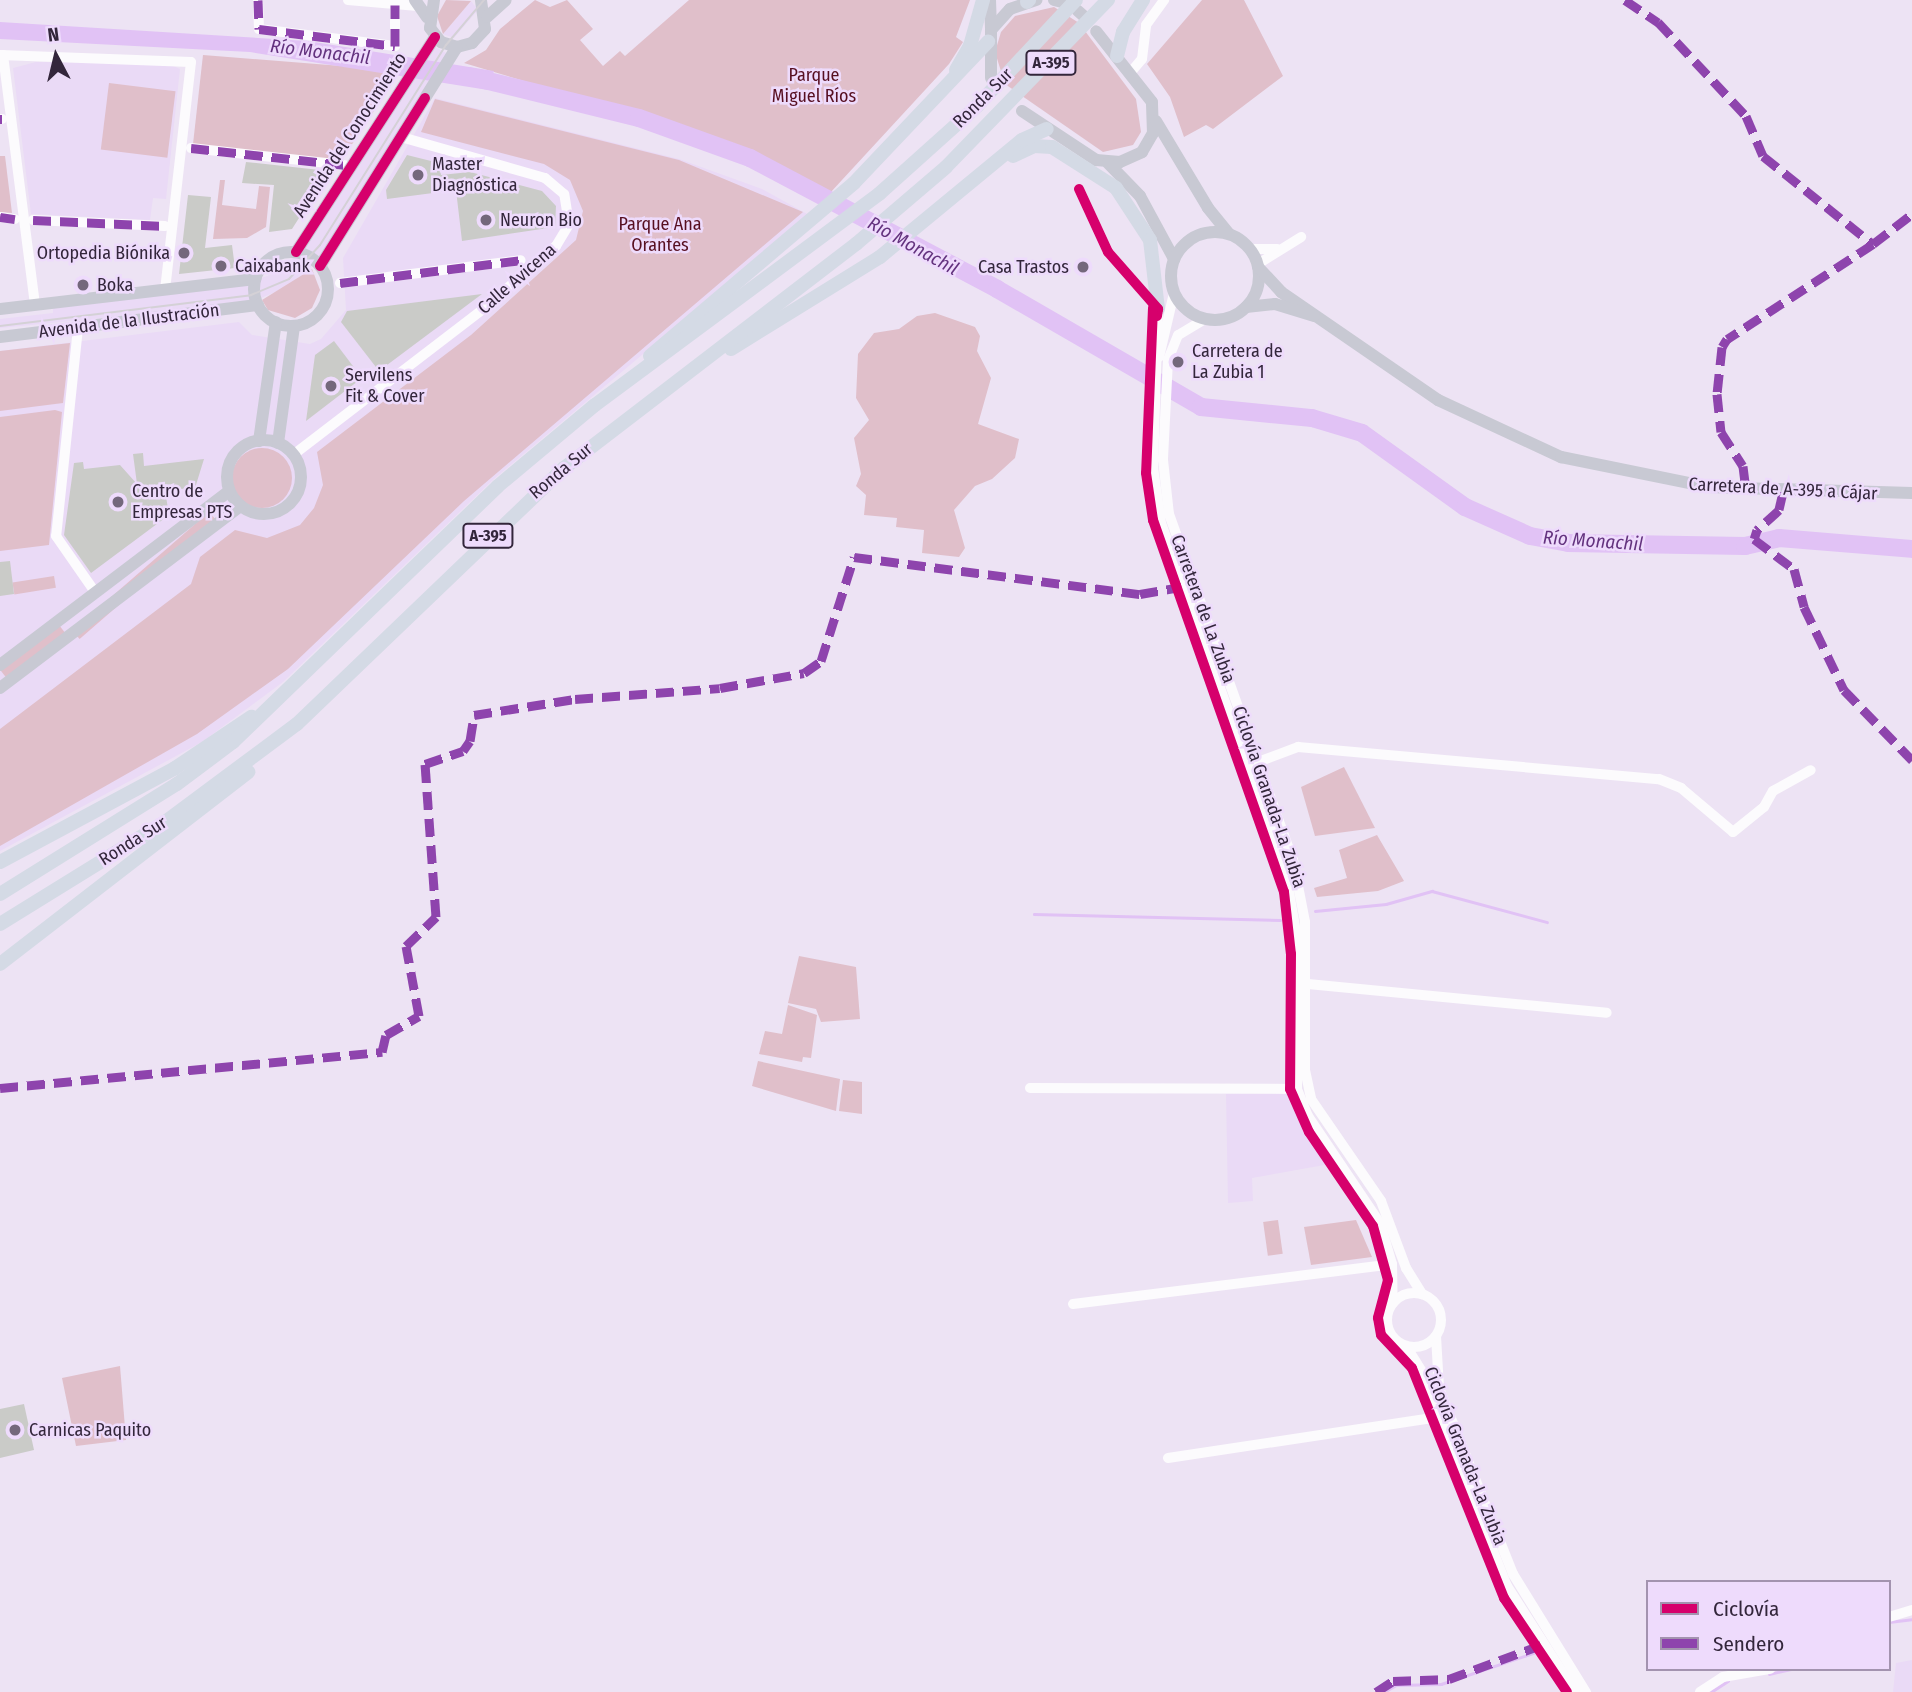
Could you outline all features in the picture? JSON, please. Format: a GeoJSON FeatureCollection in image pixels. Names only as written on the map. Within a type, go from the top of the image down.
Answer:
{"type":"FeatureCollection","features":[{"type":"Feature","properties":{"kind":"highway"},"geometry":{"type":"LineString","coordinates":[[936,101],[970,46],[983,0]]}},
{"type":"Feature","properties":{"kind":"highway","name":"Ronda Sur"},"geometry":{"type":"LineString","coordinates":[[0,923],[165,821],[297,724],[509,516],[901,207],[993,124],[1108,0]]}},
{"type":"Feature","properties":{"kind":"highway"},"geometry":{"type":"LineString","coordinates":[[1117,56],[1123,32],[1143,0]]}},
{"type":"Feature","properties":{"kind":"highway","name":"Ronda Sur"},"geometry":{"type":"LineString","coordinates":[[0,894],[177,785],[268,711],[498,486],[625,382],[833,231],[879,194],[977,106],[1071,6]]}},
{"type":"Feature","properties":{"kind":"highway"},"geometry":{"type":"LineString","coordinates":[[625,382],[854,183],[936,101],[989,36]]}},
{"type":"Feature","properties":{"kind":"highway"},"geometry":{"type":"LineString","coordinates":[[695,367],[880,257],[926,222],[1030,134],[1047,129]]}},
{"type":"Feature","properties":{"kind":"highway"},"geometry":{"type":"LineString","coordinates":[[996,164],[1034,146],[1052,147],[1116,188],[1150,240],[1158,309]]}},
{"type":"Feature","properties":{"kind":"highway"},"geometry":{"type":"LineString","coordinates":[[0,862],[268,711]]}},
{"type":"Feature","properties":{"kind":"highway"},"geometry":{"type":"LineString","coordinates":[[0,964],[164,842],[286,740],[297,724]]}},
{"type":"Feature","properties":{"kind":"main road"},"geometry":{"type":"LineString","coordinates":[[427,17],[434,0]]}},
{"type":"Feature","properties":{"kind":"main road"},"geometry":{"type":"LineString","coordinates":[[481,0],[487,17]]}},
{"type":"Feature","properties":{"kind":"main road"},"geometry":{"type":"LineString","coordinates":[[320,266],[454,52],[478,38],[487,17],[506,0]]}},
{"type":"Feature","properties":{"kind":"main road"},"geometry":{"type":"LineString","coordinates":[[990,0],[991,78]]}},
{"type":"Feature","properties":{"kind":"main road"},"geometry":{"type":"LineString","coordinates":[[989,36],[1027,1]]}},
{"type":"Feature","properties":{"kind":"main road"},"geometry":{"type":"LineString","coordinates":[[417,3],[427,17],[432,41],[454,52]]}},
{"type":"Feature","properties":{"kind":"main road"},"geometry":{"type":"LineString","coordinates":[[1022,111],[1047,129],[1108,162],[1136,189],[1174,259],[1174,293],[1186,310],[1205,319],[1228,318],[1247,307],[1258,286],[1258,265],[1250,249],[1230,235],[1208,208],[1156,120],[1152,102],[1096,30]]}},
{"type":"Feature","properties":{"kind":"main road","name":"Avenida del Conocimiento"},"geometry":{"type":"LineString","coordinates":[[296,253],[432,41]]}},
{"type":"Feature","properties":{"kind":"main road"},"geometry":{"type":"LineString","coordinates":[[1108,162],[1142,152],[1156,120]]}},
{"type":"Feature","properties":{"kind":"main road"},"geometry":{"type":"LineString","coordinates":[[1174,259],[1196,236],[1230,235]]}},
{"type":"Feature","properties":{"kind":"main road"},"geometry":{"type":"LineString","coordinates":[[296,253],[320,266],[328,285],[326,300],[313,318],[294,326],[276,322],[258,305],[255,279],[271,258],[296,253]]}},
{"type":"Feature","properties":{"kind":"main road","name":"Carretera de A-395 a Cájar"},"geometry":{"type":"LineString","coordinates":[[1258,265],[1272,284],[1438,400],[1561,457],[1708,487],[1912,493]]}},
{"type":"Feature","properties":{"kind":"main road","name":"Avenida de la Ilustración"},"geometry":{"type":"LineString","coordinates":[[0,309],[255,279]]}},
{"type":"Feature","properties":{"kind":"main road","name":"Carretera de A-395 a Cájar"},"geometry":{"type":"LineString","coordinates":[[1247,307],[1275,304],[1318,317]]}},
{"type":"Feature","properties":{"kind":"main road","name":"Avenida de la Ilustración"},"geometry":{"type":"LineString","coordinates":[[0,337],[258,305]]}},
{"type":"Feature","properties":{"kind":"main road"},"geometry":{"type":"LineString","coordinates":[[259,441],[276,322]]}},
{"type":"Feature","properties":{"kind":"main road"},"geometry":{"type":"LineString","coordinates":[[278,443],[294,326]]}},
{"type":"Feature","properties":{"kind":"main road"},"geometry":{"type":"LineString","coordinates":[[259,441],[278,443],[293,455],[301,480],[290,503],[269,514],[241,506],[229,491],[232,460],[259,441]]}},
{"type":"Feature","properties":{"kind":"main road"},"geometry":{"type":"LineString","coordinates":[[0,665],[229,491]]}},
{"type":"Feature","properties":{"kind":"main road"},"geometry":{"type":"LineString","coordinates":[[0,688],[241,506]]}},
{"type":"Feature","properties":{"kind":"street"},"geometry":{"type":"LineString","coordinates":[[258,0],[259,29],[395,46],[395,5]]}},
{"type":"Feature","properties":{"kind":"street"},"geometry":{"type":"LineString","coordinates":[[348,0],[417,3]]}},
{"type":"Feature","properties":{"kind":"street"},"geometry":{"type":"LineString","coordinates":[[1131,72],[1142,59],[1146,25],[1164,0]]}},
{"type":"Feature","properties":{"kind":"street"},"geometry":{"type":"LineString","coordinates":[[35,305],[2,55],[191,62],[187,147],[165,290]]}},
{"type":"Feature","properties":{"kind":"street","name":"Calle Avicena"},"geometry":{"type":"LineString","coordinates":[[293,455],[482,310],[556,246],[569,224],[564,194],[545,178],[401,137]]}},
{"type":"Feature","properties":{"kind":"street"},"geometry":{"type":"LineString","coordinates":[[187,147],[344,165]]}},
{"type":"Feature","properties":{"kind":"street"},"geometry":{"type":"LineString","coordinates":[[1079,189],[1108,252],[1143,298],[1158,309]]}},
{"type":"Feature","properties":{"kind":"street"},"geometry":{"type":"LineString","coordinates":[[0,217],[15,219]]}},
{"type":"Feature","properties":{"kind":"street"},"geometry":{"type":"LineString","coordinates":[[33,220],[165,226]]}},
{"type":"Feature","properties":{"kind":"street"},"geometry":{"type":"LineString","coordinates":[[1258,265],[1277,249],[1301,237]]}},
{"type":"Feature","properties":{"kind":"street"},"geometry":{"type":"LineString","coordinates":[[1250,249],[1277,249]]}},
{"type":"Feature","properties":{"kind":"street"},"geometry":{"type":"LineString","coordinates":[[340,282],[521,260]]}},
{"type":"Feature","properties":{"kind":"street","name":"Carretera de La Zubia"},"geometry":{"type":"LineString","coordinates":[[1174,293],[1156,396],[1153,467],[1161,523],[1277,842],[1291,898],[1298,964],[1297,1089],[1318,1132],[1374,1211],[1392,1264],[1393,1303]]}},
{"type":"Feature","properties":{"kind":"street","name":"Carretera de La Zubia"},"geometry":{"type":"LineString","coordinates":[[1158,309],[1160,371],[1166,402],[1163,460],[1169,514],[1258,762],[1300,889],[1308,984],[1305,1070],[1311,1099],[1381,1201],[1406,1268],[1422,1294]]}},
{"type":"Feature","properties":{"kind":"street","name":"Carretera de La Zubia"},"geometry":{"type":"LineString","coordinates":[[1160,371],[1178,335],[1205,319]]}},
{"type":"Feature","properties":{"kind":"street"},"geometry":{"type":"LineString","coordinates":[[78,328],[57,536],[95,592]]}},
{"type":"Feature","properties":{"kind":"street"},"geometry":{"type":"LineString","coordinates":[[1258,762],[1298,747],[1660,779],[1681,788],[1733,832],[1764,807],[1773,791],[1811,770]]}},
{"type":"Feature","properties":{"kind":"street"},"geometry":{"type":"LineString","coordinates":[[1308,984],[1607,1013]]}},
{"type":"Feature","properties":{"kind":"street"},"geometry":{"type":"LineString","coordinates":[[1030,1088],[1297,1089]]}},
{"type":"Feature","properties":{"kind":"street"},"geometry":{"type":"LineString","coordinates":[[1073,1304],[1392,1264]]}},
{"type":"Feature","properties":{"kind":"street"},"geometry":{"type":"LineString","coordinates":[[1575,1692],[1507,1586],[1439,1417],[1406,1346],[1388,1328],[1393,1303],[1406,1294],[1422,1294],[1440,1312],[1436,1336],[1439,1388],[1513,1574],[1586,1692]]}},
{"type":"Feature","properties":{"kind":"street"},"geometry":{"type":"LineString","coordinates":[[1406,1346],[1423,1345],[1436,1336]]}},
{"type":"Feature","properties":{"kind":"street"},"geometry":{"type":"LineString","coordinates":[[1168,1458],[1439,1417]]}},
{"type":"Feature","properties":{"kind":"street"},"geometry":{"type":"LineString","coordinates":[[1891,1616],[1912,1610]]}},
{"type":"Feature","properties":{"kind":"street"},"geometry":{"type":"LineString","coordinates":[[1700,1692],[1723,1677],[1758,1671]]}},
{"type":"Feature","properties":{"kind":"shaded area"},"geometry":{"type":"Polygon","coordinates":[[[471,1],[478,10],[454,38],[443,34],[471,1]]]}},
{"type":"Feature","properties":{"kind":"shaded area"},"geometry":{"type":"Polygon","coordinates":[[[433,46],[448,54],[321,257],[294,284],[247,304],[0,328],[0,319],[53,313],[53,308],[244,285],[280,271],[305,247],[433,46]]]}},
{"type":"Feature","properties":{"kind":"shaded area"},"geometry":{"type":"Polygon","coordinates":[[[36,62],[167,63],[180,69],[166,199],[153,198],[150,220],[31,214],[13,68],[36,62]]]}},
{"type":"Feature","properties":{"kind":"shaded area"},"geometry":{"type":"Polygon","coordinates":[[[435,98],[679,159],[762,189],[809,215],[494,479],[283,682],[202,742],[0,851],[0,351],[239,322],[252,335],[310,344],[321,339],[346,310],[343,258],[435,98]]]}},
{"type":"Feature","properties":{"kind":"shaded area"},"geometry":{"type":"Polygon","coordinates":[[[1288,1093],[1305,1131],[1330,1164],[1252,1178],[1253,1201],[1228,1203],[1226,1094],[1288,1093]]]}},
{"type":"Feature","properties":{"kind":"shaded area"},"geometry":{"type":"Polygon","coordinates":[[[1912,1660],[1912,1692],[1893,1692],[1896,1663],[1912,1660]]]}},
{"type":"Feature","properties":{"kind":"green space"},"geometry":{"type":"Polygon","coordinates":[[[446,0],[471,1],[443,34],[437,16],[446,0]]]}},
{"type":"Feature","properties":{"kind":"green space","name":"Parque Miguel Ríos"},"geometry":{"type":"Polygon","coordinates":[[[535,0],[550,7],[567,0],[593,29],[580,40],[603,66],[620,51],[625,56],[689,0],[970,0],[956,37],[963,42],[949,64],[830,193],[688,130],[464,63],[486,50],[500,29],[535,0]]]}},
{"type":"Feature","properties":{"kind":"green space"},"geometry":{"type":"Polygon","coordinates":[[[1202,0],[1244,0],[1283,76],[1213,129],[1206,125],[1184,137],[1170,97],[1147,64],[1202,0]]]}},
{"type":"Feature","properties":{"kind":"green space"},"geometry":{"type":"Polygon","coordinates":[[[1054,7],[1079,23],[1136,99],[1141,132],[1133,145],[1103,152],[1005,84],[995,52],[1001,32],[1015,16],[1054,7]]]}},
{"type":"Feature","properties":{"kind":"green space"},"geometry":{"type":"Polygon","coordinates":[[[203,55],[399,73],[341,161],[193,144],[203,55]]]}},
{"type":"Feature","properties":{"kind":"green space"},"geometry":{"type":"Polygon","coordinates":[[[109,83],[176,91],[167,158],[101,150],[109,83]]]}},
{"type":"Feature","properties":{"kind":"green space","name":"Parque Ana Orantes"},"geometry":{"type":"Polygon","coordinates":[[[435,99],[679,160],[803,212],[464,501],[288,669],[197,734],[0,846],[0,729],[191,584],[200,557],[235,530],[267,538],[300,525],[314,508],[323,485],[317,452],[471,335],[576,240],[583,211],[570,180],[544,164],[421,132],[435,99]]]}},
{"type":"Feature","properties":{"kind":"green space"},"geometry":{"type":"Polygon","coordinates":[[[0,156],[5,156],[12,213],[0,212],[0,156]]]}},
{"type":"Feature","properties":{"kind":"green space"},"geometry":{"type":"Polygon","coordinates":[[[220,180],[225,180],[222,205],[256,209],[259,186],[270,187],[266,227],[247,238],[213,239],[220,180]]]}},
{"type":"Feature","properties":{"kind":"green space"},"geometry":{"type":"Polygon","coordinates":[[[312,269],[320,290],[312,308],[295,318],[268,310],[262,300],[312,269]]]}},
{"type":"Feature","properties":{"kind":"green space"},"geometry":{"type":"Polygon","coordinates":[[[935,313],[975,327],[980,336],[977,351],[991,378],[978,424],[1019,439],[1015,458],[992,479],[975,486],[954,510],[965,548],[959,557],[922,553],[924,530],[896,527],[897,518],[864,515],[866,495],[856,486],[861,474],[854,438],[869,420],[856,398],[858,354],[874,333],[899,329],[917,316],[935,313]]]}},
{"type":"Feature","properties":{"kind":"green space"},"geometry":{"type":"Polygon","coordinates":[[[70,343],[63,403],[0,411],[0,351],[70,343]]]}},
{"type":"Feature","properties":{"kind":"green space"},"geometry":{"type":"Polygon","coordinates":[[[55,410],[62,412],[49,545],[0,551],[0,417],[55,410]]]}},
{"type":"Feature","properties":{"kind":"green space"},"geometry":{"type":"Polygon","coordinates":[[[262,448],[279,453],[287,461],[292,478],[287,495],[279,503],[262,508],[245,503],[237,495],[232,478],[237,461],[245,453],[262,448]]]}},
{"type":"Feature","properties":{"kind":"green space"},"geometry":{"type":"Polygon","coordinates":[[[209,512],[216,520],[80,639],[72,631],[209,512]]]}},
{"type":"Feature","properties":{"kind":"green space"},"geometry":{"type":"Polygon","coordinates":[[[54,576],[56,588],[14,594],[13,583],[54,576]]]}},
{"type":"Feature","properties":{"kind":"green space"},"geometry":{"type":"Polygon","coordinates":[[[59,625],[66,634],[7,679],[1,671],[59,625]]]}},
{"type":"Feature","properties":{"kind":"green space"},"geometry":{"type":"Polygon","coordinates":[[[1344,767],[1375,828],[1315,836],[1301,787],[1344,767]]]}},
{"type":"Feature","properties":{"kind":"green space"},"geometry":{"type":"Polygon","coordinates":[[[1377,835],[1404,881],[1378,891],[1317,897],[1314,888],[1347,878],[1339,850],[1377,835]]]}},
{"type":"Feature","properties":{"kind":"green space"},"geometry":{"type":"Polygon","coordinates":[[[799,956],[856,967],[860,1019],[821,1022],[816,1009],[788,1003],[799,956]]]}},
{"type":"Feature","properties":{"kind":"green space"},"geometry":{"type":"Polygon","coordinates":[[[788,1005],[817,1015],[811,1058],[803,1057],[802,1062],[759,1054],[765,1031],[782,1034],[788,1005]]]}},
{"type":"Feature","properties":{"kind":"green space"},"geometry":{"type":"Polygon","coordinates":[[[758,1061],[840,1079],[836,1111],[752,1086],[758,1061]]]}},
{"type":"Feature","properties":{"kind":"green space"},"geometry":{"type":"Polygon","coordinates":[[[843,1080],[862,1082],[862,1114],[839,1111],[843,1080]]]}},
{"type":"Feature","properties":{"kind":"green space"},"geometry":{"type":"Polygon","coordinates":[[[1278,1220],[1283,1254],[1268,1256],[1263,1222],[1278,1220]]]}},
{"type":"Feature","properties":{"kind":"green space"},"geometry":{"type":"Polygon","coordinates":[[[1356,1220],[1372,1257],[1311,1265],[1304,1227],[1356,1220]]]}},
{"type":"Feature","properties":{"kind":"green space"},"geometry":{"type":"Polygon","coordinates":[[[120,1366],[126,1440],[76,1446],[62,1378],[120,1366]]]}},
{"type":"Feature","properties":{"kind":"water"},"geometry":{"type":"Polygon","coordinates":[[[0,22],[308,41],[494,71],[488,90],[250,52],[0,39],[0,22]]]}},
{"type":"Feature","properties":{"kind":"building"},"geometry":{"type":"Polygon","coordinates":[[[407,155],[439,163],[441,175],[470,172],[542,191],[556,206],[555,227],[462,241],[456,190],[387,199],[386,190],[407,155]]]}},
{"type":"Feature","properties":{"kind":"building"},"geometry":{"type":"Polygon","coordinates":[[[246,162],[329,171],[292,229],[269,232],[274,185],[242,183],[246,162]]]}},
{"type":"Feature","properties":{"kind":"building"},"geometry":{"type":"Polygon","coordinates":[[[188,195],[211,197],[205,248],[232,245],[235,268],[179,274],[188,195]]]}},
{"type":"Feature","properties":{"kind":"building"},"geometry":{"type":"Polygon","coordinates":[[[482,294],[379,371],[341,322],[347,311],[482,294]]]}},
{"type":"Feature","properties":{"kind":"building","name":"Servilens Fit & Cover"},"geometry":{"type":"Polygon","coordinates":[[[334,341],[362,378],[306,421],[315,355],[334,341]]]}},
{"type":"Feature","properties":{"kind":"building","name":"Centro de Empresas PTS"},"geometry":{"type":"Polygon","coordinates":[[[143,453],[144,466],[204,459],[195,488],[165,490],[169,515],[91,573],[64,535],[74,463],[83,462],[84,469],[120,465],[137,484],[133,454],[143,453]]]}},
{"type":"Feature","properties":{"kind":"building"},"geometry":{"type":"Polygon","coordinates":[[[10,561],[14,594],[0,596],[0,562],[10,561]]]}},
{"type":"Feature","properties":{"kind":"building","name":"Carnicas Paquito"},"geometry":{"type":"Polygon","coordinates":[[[24,1404],[34,1450],[0,1458],[0,1409],[24,1404]]]}},
{"type":"Feature","properties":{"kind":"waterway","name":"Río Monachil"},"geometry":{"type":"LineString","coordinates":[[468,76],[639,118],[750,158],[997,289],[1201,407],[1312,418],[1362,433],[1465,507],[1530,536],[1568,543],[1745,546],[1779,538],[1912,549]]}},
{"type":"Feature","properties":{"kind":"waterway"},"geometry":{"type":"LineString","coordinates":[[1315,911],[1386,904],[1432,891],[1547,922]]}},
{"type":"Feature","properties":{"kind":"waterway"},"geometry":{"type":"LineString","coordinates":[[1034,914],[1280,920]]}},
{"type":"Feature","properties":{"kind":"waterway"},"geometry":{"type":"LineString","coordinates":[[1891,1622],[1912,1619]]}},
{"type":"Feature","properties":{"kind":"waterway"},"geometry":{"type":"LineString","coordinates":[[1384,1692],[1396,1685],[1441,1684],[1533,1653]]}},
{"type":"Feature","properties":{"kind":"waterway"},"geometry":{"type":"LineString","coordinates":[[1769,1674],[1782,1671]]}},
{"type":"Feature","properties":{"kind":"waterway"},"geometry":{"type":"LineString","coordinates":[[1711,1692],[1728,1681]]}},
{"type":"Feature","properties":{"kind":"tram line"},"geometry":{"type":"LineString","coordinates":[[0,326],[251,295],[289,279],[320,245],[446,45],[484,0]]}},
{"type":"Feature","properties":{"kind":"marked path"},"geometry":{"type":"LineString","coordinates":[[258,0],[259,29],[395,46],[395,5]]}},
{"type":"Feature","properties":{"kind":"marked path"},"geometry":{"type":"LineString","coordinates":[[1625,0],[1658,22],[1746,116],[1763,156],[1873,244],[1727,339],[1722,347],[1717,394],[1721,432],[1743,466],[1746,490]]}},
{"type":"Feature","properties":{"kind":"marked path"},"geometry":{"type":"LineString","coordinates":[[191,148],[344,165]]}},
{"type":"Feature","properties":{"kind":"marked path"},"geometry":{"type":"LineString","coordinates":[[1873,244],[1912,214]]}},
{"type":"Feature","properties":{"kind":"marked path"},"geometry":{"type":"LineString","coordinates":[[0,217],[15,219]]}},
{"type":"Feature","properties":{"kind":"marked path"},"geometry":{"type":"LineString","coordinates":[[33,220],[165,226]]}},
{"type":"Feature","properties":{"kind":"marked path"},"geometry":{"type":"LineString","coordinates":[[340,283],[521,260]]}},
{"type":"Feature","properties":{"kind":"marked path"},"geometry":{"type":"LineString","coordinates":[[1783,492],[1779,510],[1757,530],[1754,539],[1794,569],[1804,607],[1844,690],[1912,760]]}},
{"type":"Feature","properties":{"kind":"marked path"},"geometry":{"type":"LineString","coordinates":[[0,1088],[382,1052],[386,1035],[419,1016],[406,946],[436,917],[425,764],[463,751],[470,741],[474,715],[575,699],[720,688],[804,673],[821,661],[854,557],[1140,594],[1181,587]]}},
{"type":"Feature","properties":{"kind":"marked path"},"geometry":{"type":"LineString","coordinates":[[1376,1692],[1393,1681],[1449,1679],[1541,1645]]}},
{"type":"Feature","properties":{"kind":"cycle path"},"geometry":{"type":"LineString","coordinates":[[296,252],[435,37]]}},
{"type":"Feature","properties":{"kind":"cycle path"},"geometry":{"type":"LineString","coordinates":[[320,266],[425,98]]}},
{"type":"Feature","properties":{"kind":"cycle path"},"geometry":{"type":"LineString","coordinates":[[1079,189],[1108,252],[1158,309],[1157,316]]}},
{"type":"Feature","properties":{"kind":"cycle path","name":"Ciclovía Granada-La Zubia"},"geometry":{"type":"LineString","coordinates":[[1153,308],[1146,473],[1153,520],[1284,892],[1291,954],[1290,1089],[1309,1132],[1373,1226],[1388,1280],[1378,1318],[1381,1335],[1412,1368],[1504,1598],[1567,1692]]}},
{"type":"Feature","properties":{"kind":"place","name":"Master Diagnóstica"},"geometry":{"type":"Point","coordinates":[418,175]}},
{"type":"Feature","properties":{"kind":"place","name":"Neuron Bio"},"geometry":{"type":"Point","coordinates":[486,220]}},
{"type":"Feature","properties":{"kind":"place","name":"Ortopedia Biónika"},"geometry":{"type":"Point","coordinates":[184,253]}},
{"type":"Feature","properties":{"kind":"place","name":"Caixabank"},"geometry":{"type":"Point","coordinates":[221,266]}},
{"type":"Feature","properties":{"kind":"place","name":"Casa Trastos"},"geometry":{"type":"Point","coordinates":[1083,267]}},
{"type":"Feature","properties":{"kind":"place","name":"Boka"},"geometry":{"type":"Point","coordinates":[83,285]}},
{"type":"Feature","properties":{"kind":"place","name":"Carretera de La Zubia 1"},"geometry":{"type":"Point","coordinates":[1178,362]}},
{"type":"Feature","properties":{"kind":"place","name":"Servilens Fit & Cover"},"geometry":{"type":"Point","coordinates":[331,386]}},
{"type":"Feature","properties":{"kind":"place","name":"Centro de Empresas PTS"},"geometry":{"type":"Point","coordinates":[118,502]}},
{"type":"Feature","properties":{"kind":"place","name":"Carnicas Paquito"},"geometry":{"type":"Point","coordinates":[15,1430]}}]}
